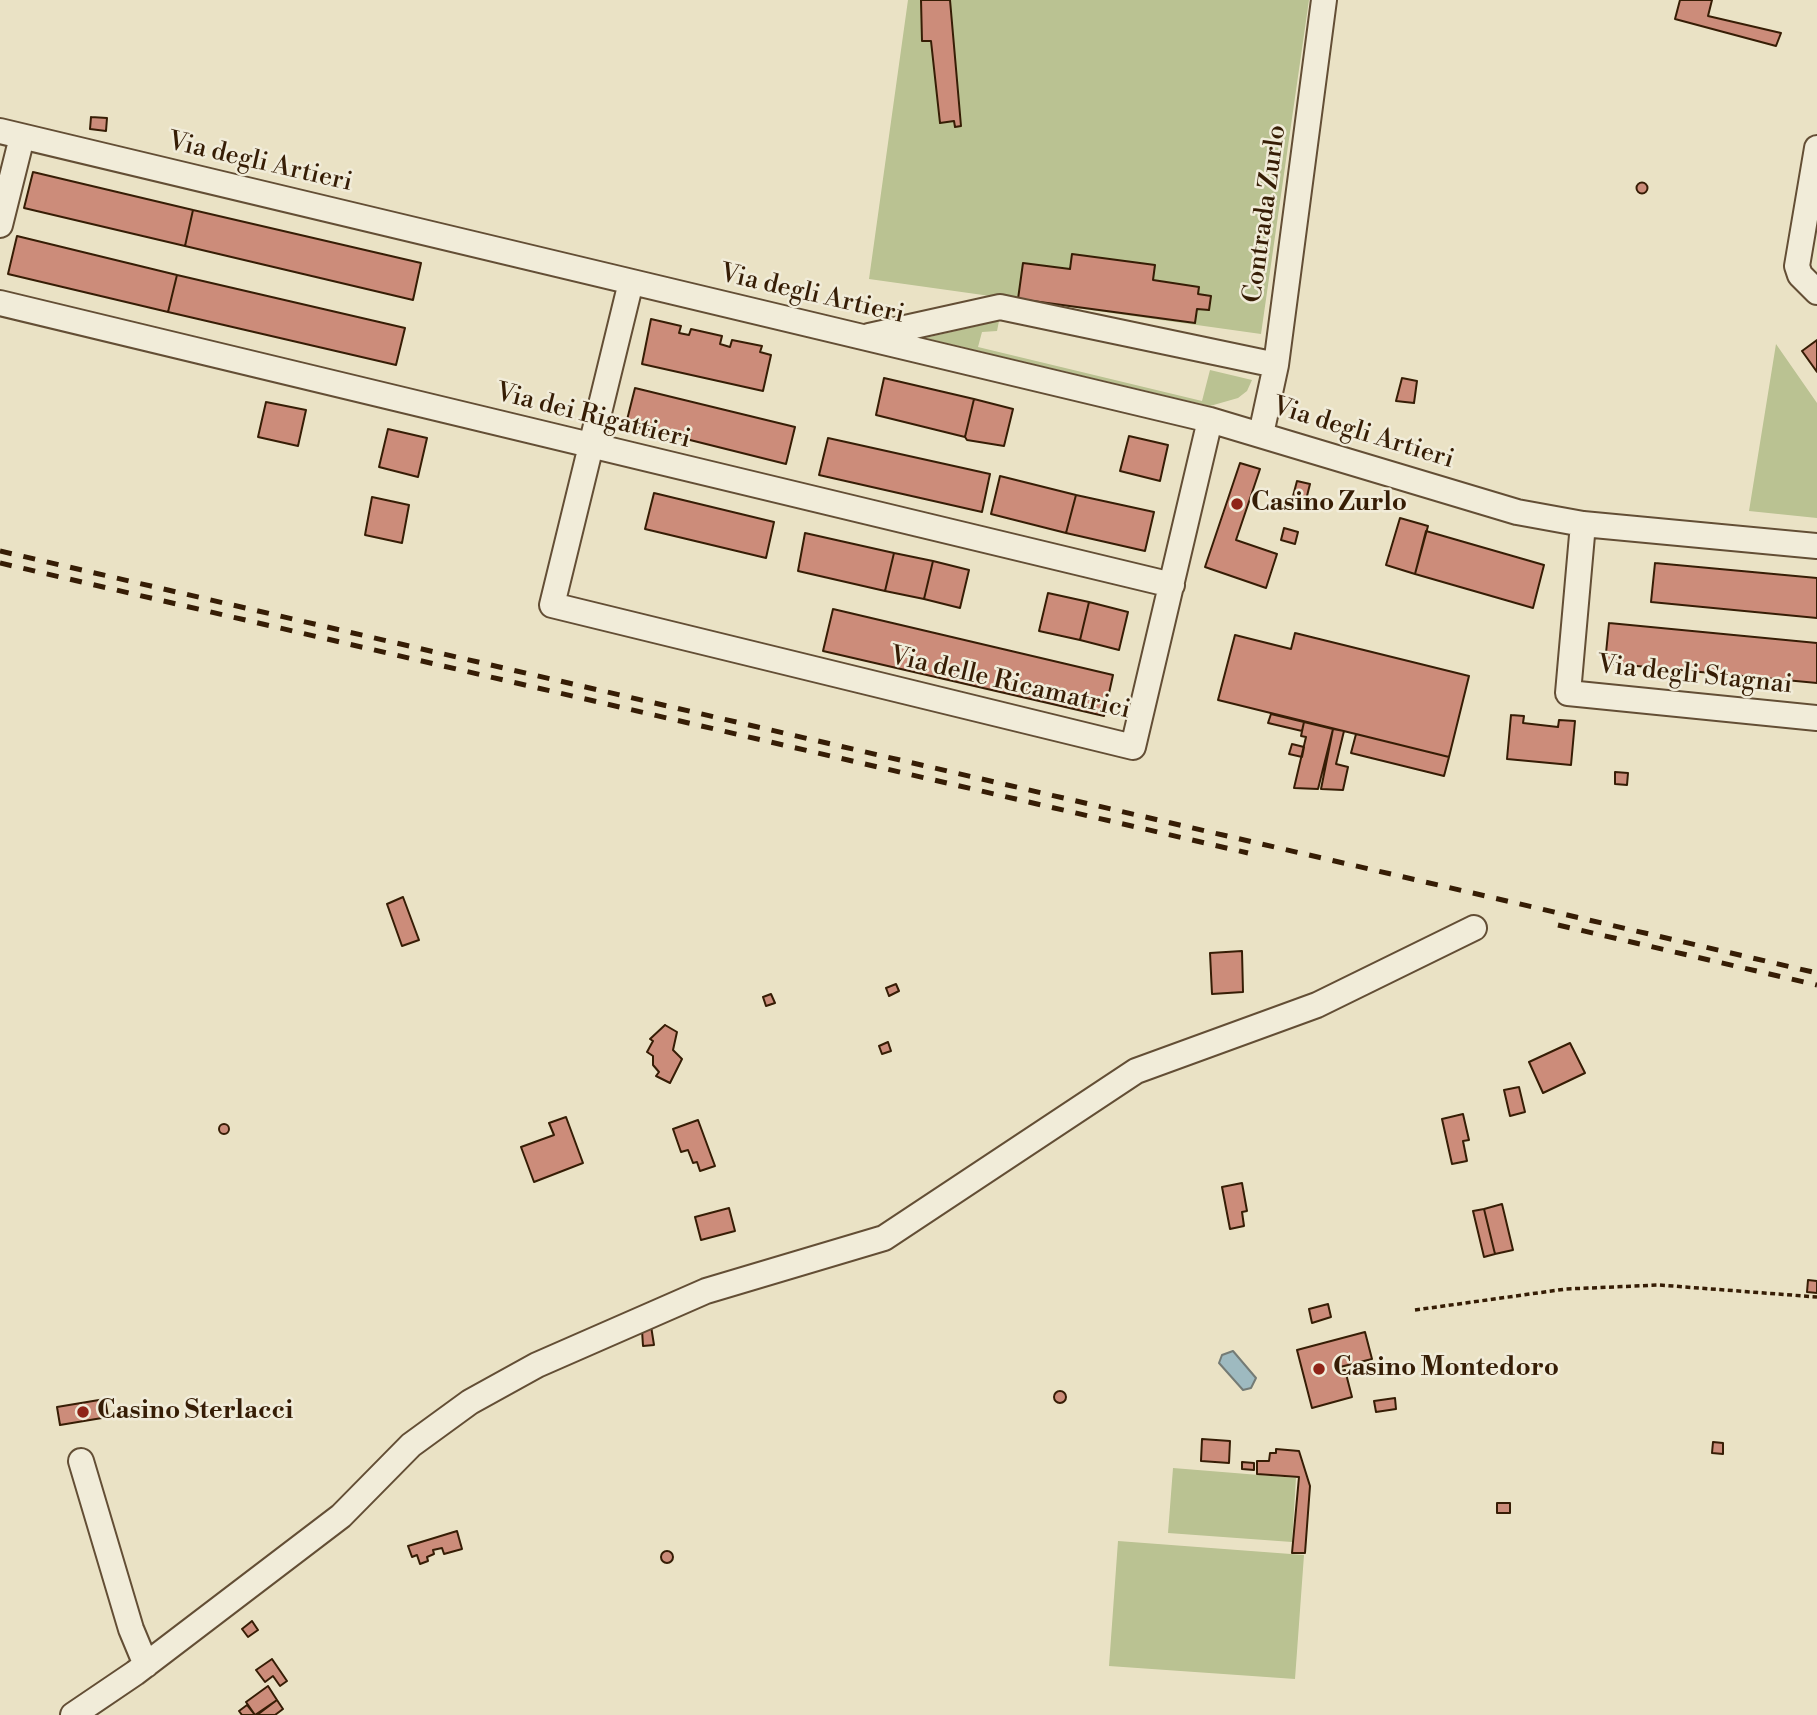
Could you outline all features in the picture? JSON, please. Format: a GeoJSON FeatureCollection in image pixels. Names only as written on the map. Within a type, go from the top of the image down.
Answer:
{"type":"FeatureCollection","features":[{"type":"Feature","properties":{"kind":"street","name":"Contrada Zurlo"},"geometry":{"type":"LineString","coordinates":[[1261,434],[1276,365],[1324,0]]}},
{"type":"Feature","properties":{"kind":"street"},"geometry":{"type":"LineString","coordinates":[[0,225],[11,134]]}},
{"type":"Feature","properties":{"kind":"street","name":"Via degli Artieri"},"geometry":{"type":"LineString","coordinates":[[11,134],[1210,420],[1517,512],[1583,524],[1817,546]]}},
{"type":"Feature","properties":{"kind":"street"},"geometry":{"type":"LineString","coordinates":[[1817,148],[1797,266],[1800,275],[1817,292]]}},
{"type":"Feature","properties":{"kind":"street"},"geometry":{"type":"LineString","coordinates":[[591,447],[631,282]]}},
{"type":"Feature","properties":{"kind":"street","name":"Via dei Rigattieri"},"geometry":{"type":"LineString","coordinates":[[0,303],[1172,585]]}},
{"type":"Feature","properties":{"kind":"street"},"geometry":{"type":"LineString","coordinates":[[861,337],[1000,307],[1276,365]]}},
{"type":"Feature","properties":{"kind":"street","name":"Via delle Ricamatrici"},"geometry":{"type":"LineString","coordinates":[[591,447],[552,605],[1133,747],[1210,420]]}},
{"type":"Feature","properties":{"kind":"street","name":"Via degli Stagnai"},"geometry":{"type":"LineString","coordinates":[[1583,524],[1568,692],[1817,718]]}},
{"type":"Feature","properties":{"kind":"street"},"geometry":{"type":"LineString","coordinates":[[73,1715],[146,1665],[341,1516],[411,1445],[470,1402],[537,1364],[706,1292],[884,1238],[1136,1071],[1317,1005],[1474,928]]}},
{"type":"Feature","properties":{"kind":"street"},"geometry":{"type":"LineString","coordinates":[[81,1461],[131,1629],[146,1665]]}},
{"type":"Feature","properties":{"kind":"path"},"geometry":{"type":"LineString","coordinates":[[1415,1310],[1566,1289],[1659,1285],[1817,1297]]}},
{"type":"Feature","properties":{"kind":"green space"},"geometry":{"type":"Polygon","coordinates":[[[908,0],[1309,0],[1261,334],[869,279],[908,0]]]}},
{"type":"Feature","properties":{"kind":"green space"},"geometry":{"type":"Polygon","coordinates":[[[999,321],[997,331],[982,332],[978,347],[1202,401],[1210,370],[1252,380],[1247,391],[1238,398],[1210,406],[925,338],[999,321]]]}},
{"type":"Feature","properties":{"kind":"green space"},"geometry":{"type":"Polygon","coordinates":[[[1776,344],[1817,403],[1817,518],[1749,511],[1776,344]]]}},
{"type":"Feature","properties":{"kind":"green space"},"geometry":{"type":"Polygon","coordinates":[[[1173,1468],[1296,1478],[1292,1542],[1168,1533],[1173,1468]]]}},
{"type":"Feature","properties":{"kind":"green space"},"geometry":{"type":"Polygon","coordinates":[[[1118,1541],[1304,1555],[1295,1679],[1109,1666],[1118,1541]]]}},
{"type":"Feature","properties":{"kind":"water"},"geometry":{"type":"Polygon","coordinates":[[[1233,1351],[1256,1378],[1251,1388],[1243,1390],[1219,1363],[1222,1355],[1233,1351]]]}},
{"type":"Feature","properties":{"kind":"building"},"geometry":{"type":"Polygon","coordinates":[[[921,0],[950,0],[961,126],[955,127],[954,121],[940,123],[931,41],[922,41],[921,0]]]}},
{"type":"Feature","properties":{"kind":"building"},"geometry":{"type":"Polygon","coordinates":[[[1680,0],[1712,0],[1708,16],[1781,33],[1776,46],[1675,19],[1680,0]]]}},
{"type":"Feature","properties":{"kind":"building"},"geometry":{"type":"Polygon","coordinates":[[[91,117],[107,118],[106,131],[90,129],[91,117]]]}},
{"type":"Feature","properties":{"kind":"building"},"geometry":{"type":"Polygon","coordinates":[[[33,172],[193,210],[185,246],[24,208],[33,172]]]}},
{"type":"Feature","properties":{"kind":"building"},"geometry":{"type":"Polygon","coordinates":[[[1642,182],[1648,188],[1642,194],[1636,188],[1642,182]]]}},
{"type":"Feature","properties":{"kind":"building"},"geometry":{"type":"Polygon","coordinates":[[[193,210],[421,263],[413,300],[185,246],[193,210]]]}},
{"type":"Feature","properties":{"kind":"building"},"geometry":{"type":"Polygon","coordinates":[[[17,236],[177,275],[168,312],[8,274],[17,236]]]}},
{"type":"Feature","properties":{"kind":"building"},"geometry":{"type":"Polygon","coordinates":[[[1072,254],[1155,265],[1153,280],[1199,287],[1198,294],[1211,296],[1209,310],[1197,309],[1195,323],[1018,299],[1023,263],[1070,269],[1072,254]]]}},
{"type":"Feature","properties":{"kind":"building"},"geometry":{"type":"Polygon","coordinates":[[[177,275],[405,328],[396,365],[168,312],[177,275]]]}},
{"type":"Feature","properties":{"kind":"building"},"geometry":{"type":"Polygon","coordinates":[[[651,319],[681,326],[679,333],[689,335],[691,329],[722,336],[720,344],[730,347],[732,340],[762,346],[760,352],[771,355],[763,391],[642,364],[651,319]]]}},
{"type":"Feature","properties":{"kind":"building"},"geometry":{"type":"Polygon","coordinates":[[[1817,340],[1817,372],[1802,351],[1817,340]]]}},
{"type":"Feature","properties":{"kind":"building"},"geometry":{"type":"Polygon","coordinates":[[[884,378],[974,399],[965,437],[876,415],[884,378]]]}},
{"type":"Feature","properties":{"kind":"building"},"geometry":{"type":"Polygon","coordinates":[[[1402,378],[1417,381],[1414,403],[1396,401],[1402,378]]]}},
{"type":"Feature","properties":{"kind":"building"},"geometry":{"type":"Polygon","coordinates":[[[635,388],[795,427],[786,464],[626,424],[635,388]]]}},
{"type":"Feature","properties":{"kind":"building"},"geometry":{"type":"Polygon","coordinates":[[[974,399],[1013,409],[1004,446],[967,440],[965,437],[974,399]]]}},
{"type":"Feature","properties":{"kind":"building"},"geometry":{"type":"Polygon","coordinates":[[[266,402],[306,410],[298,446],[258,437],[266,402]]]}},
{"type":"Feature","properties":{"kind":"building"},"geometry":{"type":"Polygon","coordinates":[[[388,429],[427,438],[418,477],[379,467],[388,429]]]}},
{"type":"Feature","properties":{"kind":"building"},"geometry":{"type":"Polygon","coordinates":[[[1129,436],[1168,445],[1160,481],[1120,471],[1129,436]]]}},
{"type":"Feature","properties":{"kind":"building"},"geometry":{"type":"Polygon","coordinates":[[[828,438],[990,474],[982,512],[819,475],[828,438]]]}},
{"type":"Feature","properties":{"kind":"building","name":"Casino Zurlo"},"geometry":{"type":"Polygon","coordinates":[[[1240,463],[1260,469],[1236,540],[1277,554],[1266,588],[1205,567],[1240,463]]]}},
{"type":"Feature","properties":{"kind":"building"},"geometry":{"type":"Polygon","coordinates":[[[1000,476],[1076,495],[1066,533],[991,514],[1000,476]]]}},
{"type":"Feature","properties":{"kind":"building"},"geometry":{"type":"Polygon","coordinates":[[[1297,481],[1310,484],[1306,500],[1293,496],[1297,481]]]}},
{"type":"Feature","properties":{"kind":"building"},"geometry":{"type":"Polygon","coordinates":[[[654,493],[774,522],[766,558],[645,529],[654,493]]]}},
{"type":"Feature","properties":{"kind":"building"},"geometry":{"type":"Polygon","coordinates":[[[1076,495],[1154,512],[1145,551],[1066,533],[1076,495]]]}},
{"type":"Feature","properties":{"kind":"building"},"geometry":{"type":"Polygon","coordinates":[[[372,497],[409,505],[402,543],[365,535],[372,497]]]}},
{"type":"Feature","properties":{"kind":"building"},"geometry":{"type":"Polygon","coordinates":[[[1400,518],[1428,526],[1415,574],[1386,565],[1400,518]]]}},
{"type":"Feature","properties":{"kind":"building"},"geometry":{"type":"Polygon","coordinates":[[[1284,528],[1298,532],[1295,544],[1281,540],[1284,528]]]}},
{"type":"Feature","properties":{"kind":"building"},"geometry":{"type":"Polygon","coordinates":[[[1426,531],[1544,565],[1533,608],[1415,574],[1426,531]]]}},
{"type":"Feature","properties":{"kind":"building"},"geometry":{"type":"Polygon","coordinates":[[[805,533],[894,553],[885,591],[798,571],[805,533]]]}},
{"type":"Feature","properties":{"kind":"building"},"geometry":{"type":"Polygon","coordinates":[[[894,553],[933,561],[924,599],[885,591],[894,553]]]}},
{"type":"Feature","properties":{"kind":"building"},"geometry":{"type":"Polygon","coordinates":[[[933,561],[969,570],[960,608],[924,599],[933,561]]]}},
{"type":"Feature","properties":{"kind":"building"},"geometry":{"type":"Polygon","coordinates":[[[1655,563],[1817,578],[1817,618],[1651,602],[1655,563]]]}},
{"type":"Feature","properties":{"kind":"building"},"geometry":{"type":"Polygon","coordinates":[[[1048,593],[1089,602],[1080,640],[1039,631],[1048,593]]]}},
{"type":"Feature","properties":{"kind":"building"},"geometry":{"type":"Polygon","coordinates":[[[1089,602],[1128,612],[1119,650],[1080,640],[1089,602]]]}},
{"type":"Feature","properties":{"kind":"building"},"geometry":{"type":"Polygon","coordinates":[[[833,609],[1113,675],[1104,716],[823,651],[833,609]]]}},
{"type":"Feature","properties":{"kind":"building"},"geometry":{"type":"Polygon","coordinates":[[[1609,623],[1817,643],[1817,683],[1605,663],[1609,623]]]}},
{"type":"Feature","properties":{"kind":"building"},"geometry":{"type":"Polygon","coordinates":[[[1295,633],[1469,676],[1449,757],[1218,700],[1235,635],[1291,649],[1295,633]]]}},
{"type":"Feature","properties":{"kind":"building"},"geometry":{"type":"Polygon","coordinates":[[[1271,714],[1304,722],[1302,731],[1268,723],[1271,714]]]}},
{"type":"Feature","properties":{"kind":"building"},"geometry":{"type":"Polygon","coordinates":[[[1511,715],[1524,716],[1523,723],[1558,727],[1559,720],[1575,721],[1571,765],[1507,759],[1511,715]]]}},
{"type":"Feature","properties":{"kind":"building"},"geometry":{"type":"Polygon","coordinates":[[[1304,722],[1333,729],[1318,789],[1294,788],[1306,737],[1301,736],[1304,722]]]}},
{"type":"Feature","properties":{"kind":"building"},"geometry":{"type":"Polygon","coordinates":[[[1333,729],[1344,731],[1336,764],[1348,767],[1343,790],[1321,789],[1333,729]]]}},
{"type":"Feature","properties":{"kind":"building"},"geometry":{"type":"Polygon","coordinates":[[[1356,734],[1449,757],[1444,776],[1351,753],[1356,734]]]}},
{"type":"Feature","properties":{"kind":"building"},"geometry":{"type":"Polygon","coordinates":[[[1292,744],[1304,747],[1302,757],[1289,754],[1292,744]]]}},
{"type":"Feature","properties":{"kind":"building"},"geometry":{"type":"Polygon","coordinates":[[[1615,772],[1628,773],[1627,785],[1615,784],[1615,772]]]}},
{"type":"Feature","properties":{"kind":"building"},"geometry":{"type":"Polygon","coordinates":[[[403,897],[419,940],[402,946],[387,904],[403,897]]]}},
{"type":"Feature","properties":{"kind":"building"},"geometry":{"type":"Polygon","coordinates":[[[1242,951],[1243,992],[1212,994],[1210,953],[1242,951]]]}},
{"type":"Feature","properties":{"kind":"building"},"geometry":{"type":"Polygon","coordinates":[[[896,984],[899,991],[889,996],[886,988],[896,984]]]}},
{"type":"Feature","properties":{"kind":"building"},"geometry":{"type":"Polygon","coordinates":[[[771,994],[775,1003],[766,1006],[763,997],[771,994]]]}},
{"type":"Feature","properties":{"kind":"building"},"geometry":{"type":"Polygon","coordinates":[[[665,1025],[677,1032],[673,1050],[682,1059],[670,1083],[656,1076],[659,1072],[653,1065],[653,1056],[647,1052],[653,1041],[650,1039],[665,1025]]]}},
{"type":"Feature","properties":{"kind":"building"},"geometry":{"type":"Polygon","coordinates":[[[888,1042],[891,1051],[882,1054],[879,1046],[888,1042]]]}},
{"type":"Feature","properties":{"kind":"building"},"geometry":{"type":"Polygon","coordinates":[[[1570,1043],[1585,1073],[1543,1093],[1529,1062],[1570,1043]]]}},
{"type":"Feature","properties":{"kind":"building"},"geometry":{"type":"Polygon","coordinates":[[[1519,1087],[1525,1112],[1510,1116],[1504,1090],[1519,1087]]]}},
{"type":"Feature","properties":{"kind":"building"},"geometry":{"type":"Polygon","coordinates":[[[1463,1114],[1469,1140],[1463,1141],[1467,1161],[1452,1164],[1442,1119],[1463,1114]]]}},
{"type":"Feature","properties":{"kind":"building"},"geometry":{"type":"Polygon","coordinates":[[[566,1117],[583,1163],[534,1182],[521,1147],[554,1135],[549,1123],[566,1117]]]}},
{"type":"Feature","properties":{"kind":"building"},"geometry":{"type":"Polygon","coordinates":[[[698,1120],[715,1166],[700,1171],[697,1162],[693,1163],[688,1150],[681,1152],[673,1129],[698,1120]]]}},
{"type":"Feature","properties":{"kind":"building"},"geometry":{"type":"Polygon","coordinates":[[[224,1124],[228,1125],[228,1133],[224,1134],[220,1133],[219,1129],[220,1125],[224,1124]]]}},
{"type":"Feature","properties":{"kind":"building"},"geometry":{"type":"Polygon","coordinates":[[[1242,1183],[1247,1211],[1242,1212],[1244,1226],[1230,1229],[1222,1187],[1242,1183]]]}},
{"type":"Feature","properties":{"kind":"building"},"geometry":{"type":"Polygon","coordinates":[[[1502,1204],[1513,1250],[1495,1254],[1484,1209],[1502,1204]]]}},
{"type":"Feature","properties":{"kind":"building"},"geometry":{"type":"Polygon","coordinates":[[[729,1208],[735,1231],[701,1240],[695,1217],[729,1208]]]}},
{"type":"Feature","properties":{"kind":"building"},"geometry":{"type":"Polygon","coordinates":[[[1484,1209],[1495,1254],[1484,1257],[1473,1211],[1484,1209]]]}},
{"type":"Feature","properties":{"kind":"building"},"geometry":{"type":"Polygon","coordinates":[[[1808,1280],[1817,1281],[1817,1293],[1807,1292],[1808,1280]]]}},
{"type":"Feature","properties":{"kind":"building"},"geometry":{"type":"Polygon","coordinates":[[[1328,1304],[1331,1317],[1312,1323],[1309,1309],[1328,1304]]]}},
{"type":"Feature","properties":{"kind":"building"},"geometry":{"type":"Polygon","coordinates":[[[651,1326],[654,1345],[643,1346],[642,1330],[651,1326]]]}},
{"type":"Feature","properties":{"kind":"building","name":"Casino Montedoro"},"geometry":{"type":"Polygon","coordinates":[[[1365,1332],[1372,1359],[1336,1368],[1337,1372],[1345,1370],[1352,1397],[1312,1408],[1297,1350],[1365,1332]]]}},
{"type":"Feature","properties":{"kind":"building"},"geometry":{"type":"Polygon","coordinates":[[[1060,1391],[1066,1397],[1060,1403],[1054,1397],[1060,1391]]]}},
{"type":"Feature","properties":{"kind":"building"},"geometry":{"type":"Polygon","coordinates":[[[1395,1398],[1396,1409],[1376,1412],[1374,1401],[1395,1398]]]}},
{"type":"Feature","properties":{"kind":"building","name":"Casino Sterlacci"},"geometry":{"type":"Polygon","coordinates":[[[105,1399],[108,1417],[60,1425],[57,1407],[105,1399]]]}},
{"type":"Feature","properties":{"kind":"building"},"geometry":{"type":"Polygon","coordinates":[[[1202,1439],[1230,1441],[1229,1463],[1201,1461],[1202,1439]]]}},
{"type":"Feature","properties":{"kind":"building"},"geometry":{"type":"Polygon","coordinates":[[[1713,1442],[1723,1443],[1723,1454],[1712,1453],[1713,1442]]]}},
{"type":"Feature","properties":{"kind":"building"},"geometry":{"type":"Polygon","coordinates":[[[1276,1449],[1299,1451],[1310,1486],[1305,1553],[1292,1553],[1299,1477],[1257,1474],[1257,1461],[1269,1461],[1270,1453],[1276,1453],[1276,1449]]]}},
{"type":"Feature","properties":{"kind":"building"},"geometry":{"type":"Polygon","coordinates":[[[1242,1462],[1254,1463],[1254,1470],[1242,1469],[1242,1462]]]}},
{"type":"Feature","properties":{"kind":"building"},"geometry":{"type":"Polygon","coordinates":[[[1497,1503],[1510,1503],[1510,1513],[1497,1513],[1497,1503]]]}},
{"type":"Feature","properties":{"kind":"building"},"geometry":{"type":"Polygon","coordinates":[[[457,1531],[462,1549],[444,1554],[442,1548],[433,1550],[434,1554],[427,1557],[428,1561],[420,1564],[417,1555],[412,1557],[408,1546],[457,1531]]]}},
{"type":"Feature","properties":{"kind":"building"},"geometry":{"type":"Polygon","coordinates":[[[667,1551],[673,1557],[667,1563],[661,1557],[667,1551]]]}},
{"type":"Feature","properties":{"kind":"building"},"geometry":{"type":"Polygon","coordinates":[[[252,1621],[258,1630],[248,1637],[242,1629],[252,1621]]]}},
{"type":"Feature","properties":{"kind":"building"},"geometry":{"type":"Polygon","coordinates":[[[272,1659],[287,1681],[280,1686],[273,1676],[265,1682],[256,1670],[272,1659]]]}},
{"type":"Feature","properties":{"kind":"building"},"geometry":{"type":"Polygon","coordinates":[[[268,1686],[277,1700],[255,1715],[246,1702],[268,1686]]]}},
{"type":"Feature","properties":{"kind":"building"},"geometry":{"type":"Polygon","coordinates":[[[277,1700],[283,1709],[275,1715],[257,1715],[277,1700]]]}},
{"type":"Feature","properties":{"kind":"building"},"geometry":{"type":"Polygon","coordinates":[[[247,1705],[255,1715],[242,1715],[239,1711],[247,1705]]]}},
{"type":"Feature","properties":{"kind":"railway"},"geometry":{"type":"LineString","coordinates":[[0,551],[1817,973]]}},
{"type":"Feature","properties":{"kind":"railway"},"geometry":{"type":"LineString","coordinates":[[0,563],[1248,853]]}},
{"type":"Feature","properties":{"kind":"railway"},"geometry":{"type":"LineString","coordinates":[[1558,925],[1817,985]]}},
{"type":"Feature","properties":{"kind":"place","name":"Casino Zurlo"},"geometry":{"type":"Point","coordinates":[1237,504]}},
{"type":"Feature","properties":{"kind":"place","name":"Casino Montedoro"},"geometry":{"type":"Point","coordinates":[1319,1369]}},
{"type":"Feature","properties":{"kind":"place","name":"Casino Sterlacci"},"geometry":{"type":"Point","coordinates":[83,1412]}}]}
